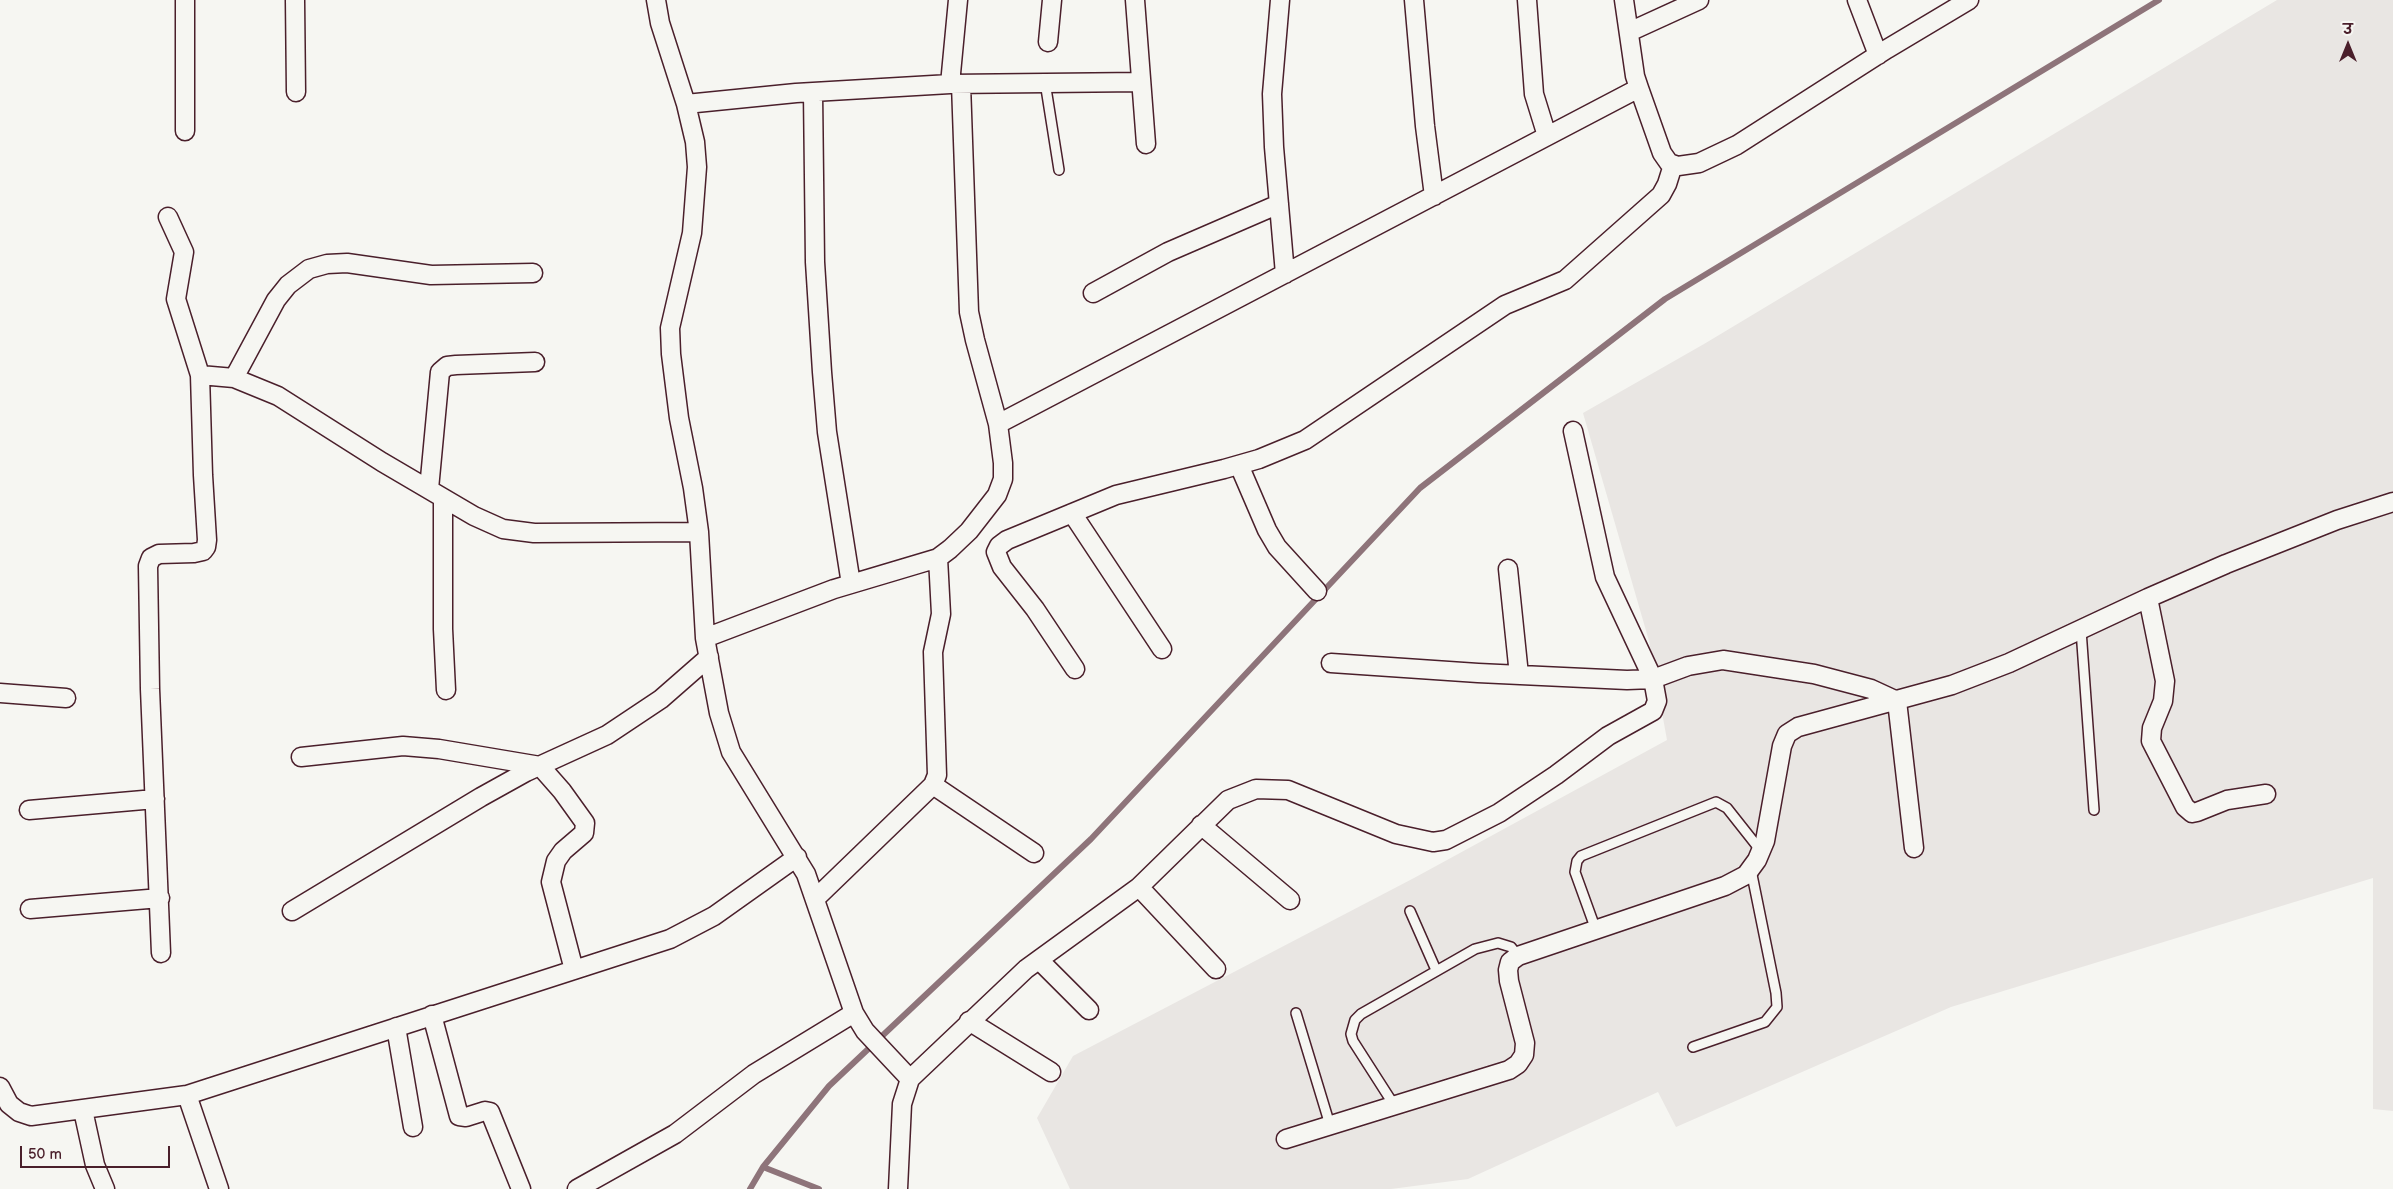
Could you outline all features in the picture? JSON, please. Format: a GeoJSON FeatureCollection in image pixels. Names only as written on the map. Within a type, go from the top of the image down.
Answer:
{"type":"FeatureCollection","features":[{"type":"Feature","properties":{"kind":"street"},"geometry":{"type":"LineString","coordinates":[[185,0],[185,131]]}},
{"type":"Feature","properties":{"kind":"street"},"geometry":{"type":"LineString","coordinates":[[295,0],[296,92]]}},
{"type":"Feature","properties":{"kind":"street"},"geometry":{"type":"LineString","coordinates":[[656,0],[660,23],[686,104],[695,142],[697,167],[692,232],[670,328],[671,354],[679,418],[693,488],[699,532],[706,638],[719,713],[731,752],[796,857],[815,899],[854,1013],[865,1031],[910,1079]]}},
{"type":"Feature","properties":{"kind":"street"},"geometry":{"type":"LineString","coordinates":[[706,638],[780,608],[850,584],[938,558],[969,531],[997,495],[1003,479],[998,424],[969,312],[956,84],[958,0]]}},
{"type":"Feature","properties":{"kind":"street"},"geometry":{"type":"LineString","coordinates":[[1048,42],[1052,0]]}},
{"type":"Feature","properties":{"kind":"street"},"geometry":{"type":"LineString","coordinates":[[1135,0],[1146,144]]}},
{"type":"Feature","properties":{"kind":"street"},"geometry":{"type":"LineString","coordinates":[[1280,0],[1272,94],[1285,274]]}},
{"type":"Feature","properties":{"kind":"street"},"geometry":{"type":"LineString","coordinates":[[1414,0],[1425,126],[1434,196]]}},
{"type":"Feature","properties":{"kind":"street"},"geometry":{"type":"LineString","coordinates":[[1527,0],[1534,94],[1547,136]]}},
{"type":"Feature","properties":{"kind":"street"},"geometry":{"type":"LineString","coordinates":[[1624,0],[1639,88],[1662,153],[1666,161],[1673,165],[1699,163],[1737,145],[1878,55],[1969,0]]}},
{"type":"Feature","properties":{"kind":"street"},"geometry":{"type":"LineString","coordinates":[[1629,32],[1699,0]]}},
{"type":"Feature","properties":{"kind":"street"},"geometry":{"type":"LineString","coordinates":[[1857,0],[1878,55]]}},
{"type":"Feature","properties":{"kind":"street"},"geometry":{"type":"LineString","coordinates":[[686,104],[813,92],[956,84],[1141,82]]}},
{"type":"Feature","properties":{"kind":"street"},"geometry":{"type":"LineString","coordinates":[[998,424],[1639,88]]}},
{"type":"Feature","properties":{"kind":"street"},"geometry":{"type":"LineString","coordinates":[[813,92],[815,262],[822,372],[827,432],[850,584]]}},
{"type":"Feature","properties":{"kind":"street"},"geometry":{"type":"LineString","coordinates":[[1075,669],[1035,609],[1002,566],[996,552],[999,546],[1007,540],[1116,495],[1239,465],[1274,454],[1305,440],[1506,305],[1564,280],[1661,195],[1673,165]]}},
{"type":"Feature","properties":{"kind":"street"},"geometry":{"type":"LineString","coordinates":[[1093,294],[1168,252],[1279,204]]}},
{"type":"Feature","properties":{"kind":"street"},"geometry":{"type":"LineString","coordinates":[[161,953],[148,571],[151,558],[159,554],[194,553],[203,551],[206,547],[200,375],[176,299],[184,252],[168,217]]}},
{"type":"Feature","properties":{"kind":"street"},"geometry":{"type":"LineString","coordinates":[[234,378],[276,300],[288,285],[309,270],[327,264],[346,262],[431,276],[533,273]]}},
{"type":"Feature","properties":{"kind":"street"},"geometry":{"type":"LineString","coordinates":[[446,690],[436,494],[438,381],[443,368],[456,365],[535,362]]}},
{"type":"Feature","properties":{"kind":"street"},"geometry":{"type":"LineString","coordinates":[[200,375],[234,378],[278,396],[436,494],[503,529],[534,533],[699,532]]}},
{"type":"Feature","properties":{"kind":"street"},"geometry":{"type":"LineString","coordinates":[[898,1189],[902,1104],[910,1079],[969,1021],[1039,960],[1139,887],[1228,800],[1256,789],[1277,788],[1298,793],[1396,834],[1433,842],[1446,840],[1499,813],[1556,775],[1608,736],[1650,713],[1657,701],[1653,679],[1605,577],[1573,431]]}},
{"type":"Feature","properties":{"kind":"street"},"geometry":{"type":"LineString","coordinates":[[1239,465],[1267,530],[1277,547],[1317,591]]}},
{"type":"Feature","properties":{"kind":"street"},"geometry":{"type":"LineString","coordinates":[[1286,1139],[1509,1070],[1518,1064],[1524,1055],[1525,1043],[1508,970],[1510,962],[1518,956],[1741,879],[1751,870],[1761,851],[1780,753],[1787,734],[1798,727],[1952,685],[2081,630],[2148,598],[2337,520],[2393,502]]}},
{"type":"Feature","properties":{"kind":"street"},"geometry":{"type":"LineString","coordinates":[[1072,513],[1162,649]]}},
{"type":"Feature","properties":{"kind":"street"},"geometry":{"type":"LineString","coordinates":[[815,899],[933,785],[937,768],[933,652],[941,614],[942,599],[938,558]]}},
{"type":"Feature","properties":{"kind":"street"},"geometry":{"type":"LineString","coordinates":[[1508,569],[1519,675]]}},
{"type":"Feature","properties":{"kind":"street"},"geometry":{"type":"LineString","coordinates":[[2148,598],[2166,681],[2163,701],[2152,728],[2152,741],[2180,800],[2188,811],[2192,813],[2227,800],[2266,794]]}},
{"type":"Feature","properties":{"kind":"street"},"geometry":{"type":"LineString","coordinates":[[292,911],[481,797],[540,766],[607,735],[661,699],[709,657]]}},
{"type":"Feature","properties":{"kind":"street"},"geometry":{"type":"LineString","coordinates":[[1331,663],[1627,680],[1653,679],[1688,666],[1723,660],[1814,674],[1872,689],[1897,701]]}},
{"type":"Feature","properties":{"kind":"street"},"geometry":{"type":"LineString","coordinates":[[0,693],[66,698]]}},
{"type":"Feature","properties":{"kind":"street"},"geometry":{"type":"LineString","coordinates":[[1897,701],[1914,848]]}},
{"type":"Feature","properties":{"kind":"street"},"geometry":{"type":"LineString","coordinates":[[301,757],[403,746],[439,748],[540,766],[562,791],[585,823],[584,833],[556,861],[551,882],[574,970]]}},
{"type":"Feature","properties":{"kind":"street"},"geometry":{"type":"LineString","coordinates":[[933,785],[1034,853]]}},
{"type":"Feature","properties":{"kind":"street"},"geometry":{"type":"LineString","coordinates":[[29,810],[155,799]]}},
{"type":"Feature","properties":{"kind":"street"},"geometry":{"type":"LineString","coordinates":[[1201,825],[1290,900]]}},
{"type":"Feature","properties":{"kind":"street"},"geometry":{"type":"LineString","coordinates":[[0,1087],[10,1104],[19,1112],[31,1116],[187,1094],[670,940],[696,927],[796,857]]}},
{"type":"Feature","properties":{"kind":"street"},"geometry":{"type":"LineString","coordinates":[[1139,887],[1216,969]]}},
{"type":"Feature","properties":{"kind":"street"},"geometry":{"type":"LineString","coordinates":[[30,909],[160,898]]}},
{"type":"Feature","properties":{"kind":"street"},"geometry":{"type":"LineString","coordinates":[[1039,960],[1089,1010]]}},
{"type":"Feature","properties":{"kind":"street"},"geometry":{"type":"LineString","coordinates":[[577,1189],[675,1134],[754,1074],[854,1013]]}},
{"type":"Feature","properties":{"kind":"street"},"geometry":{"type":"LineString","coordinates":[[432,1015],[459,1116],[466,1117],[485,1111],[490,1112],[521,1189]]}},
{"type":"Feature","properties":{"kind":"street"},"geometry":{"type":"LineString","coordinates":[[969,1021],[1052,1072]]}},
{"type":"Feature","properties":{"kind":"street"},"geometry":{"type":"LineString","coordinates":[[396,1027],[412,1127]]}},
{"type":"Feature","properties":{"kind":"street"},"geometry":{"type":"LineString","coordinates":[[187,1094],[219,1189]]}},
{"type":"Feature","properties":{"kind":"street"},"geometry":{"type":"LineString","coordinates":[[83,1110],[95,1165],[105,1189]]}},
{"type":"Feature","properties":{"kind":"lane"},"geometry":{"type":"LineString","coordinates":[[1044,82],[1059,170]]}},
{"type":"Feature","properties":{"kind":"lane"},"geometry":{"type":"LineString","coordinates":[[2081,630],[2094,810]]}},
{"type":"Feature","properties":{"kind":"lane"},"geometry":{"type":"LineString","coordinates":[[1596,930],[1576,872],[1577,861],[1581,856],[1716,802],[1727,808],[1761,851]]}},
{"type":"Feature","properties":{"kind":"lane"},"geometry":{"type":"LineString","coordinates":[[1693,1047],[1765,1022],[1777,1007],[1776,993],[1751,870]]}},
{"type":"Feature","properties":{"kind":"lane"},"geometry":{"type":"LineString","coordinates":[[1410,911],[1436,970]]}},
{"type":"Feature","properties":{"kind":"lane"},"geometry":{"type":"LineString","coordinates":[[1394,1106],[1353,1041],[1352,1025],[1361,1014],[1436,970],[1475,950],[1494,944],[1511,947],[1518,956]]}},
{"type":"Feature","properties":{"kind":"lane"},"geometry":{"type":"LineString","coordinates":[[1296,1013],[1330,1125]]}},
{"type":"Feature","properties":{"kind":"shaded area"},"geometry":{"type":"Polygon","coordinates":[[[2277,0],[2393,0],[2393,1111],[2373,1109],[2373,878],[1951,1007],[1676,1127],[1658,1092],[1468,1179],[1391,1189],[1070,1189],[1037,1118],[1073,1056],[1414,878],[1667,740],[1649,641],[1583,413],[1704,344],[2277,0]]]}},
{"type":"Feature","properties":{"kind":"waterway"},"geometry":{"type":"LineString","coordinates":[[750,1189],[763,1167],[829,1086],[1091,839],[1420,488],[1665,299],[2159,0]]}},
{"type":"Feature","properties":{"kind":"waterway"},"geometry":{"type":"LineString","coordinates":[[763,1167],[819,1189]]}}]}
